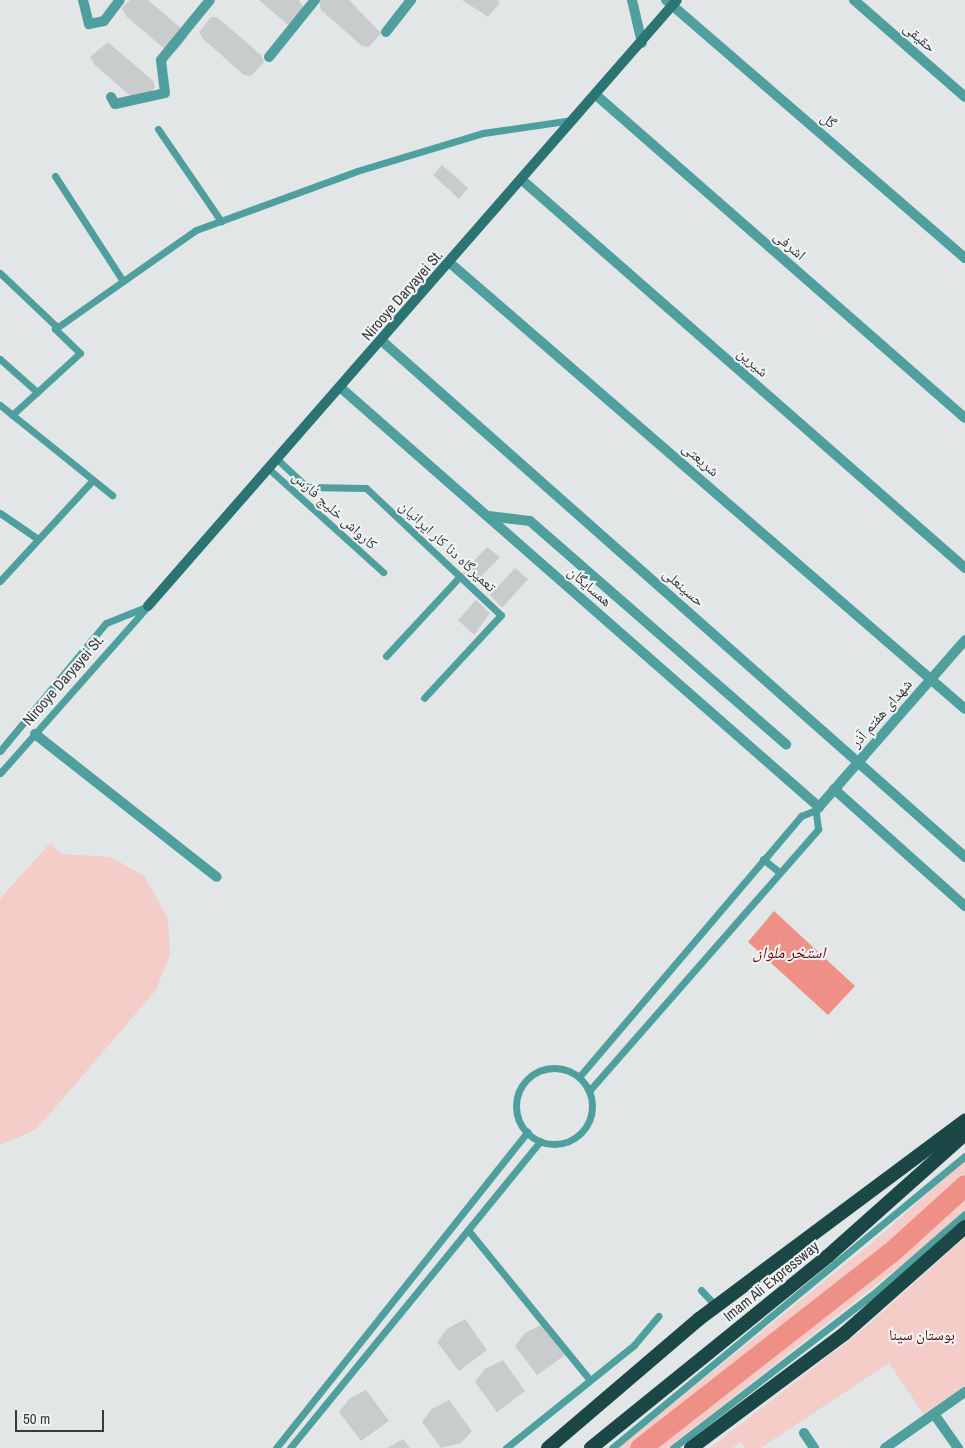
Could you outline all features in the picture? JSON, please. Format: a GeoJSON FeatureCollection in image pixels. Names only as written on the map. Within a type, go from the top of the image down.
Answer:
{"type":"FeatureCollection","features":[{"type":"Feature","properties":{"kind":"highway"},"geometry":{"type":"LineString","coordinates":[[548,1448],[716,1306],[965,1121]]}},
{"type":"Feature","properties":{"kind":"highway","name":"Imam Ali Expressway"},"geometry":{"type":"LineString","coordinates":[[591,1448],[828,1256],[965,1134]]}},
{"type":"Feature","properties":{"kind":"highway"},"geometry":{"type":"LineString","coordinates":[[691,1448],[844,1334],[965,1227]]}},
{"type":"Feature","properties":{"kind":"main road","name":"Nirooye Daryayei St."},"geometry":{"type":"LineString","coordinates":[[148,606],[642,43],[672,2]]}},
{"type":"Feature","properties":{"kind":"street"},"geometry":{"type":"LineString","coordinates":[[83,0],[89,24],[104,21],[120,0]]}},
{"type":"Feature","properties":{"kind":"street"},"geometry":{"type":"LineString","coordinates":[[112,97],[115,104],[165,93],[161,60],[210,0]]}},
{"type":"Feature","properties":{"kind":"street"},"geometry":{"type":"LineString","coordinates":[[268,57],[315,0]]}},
{"type":"Feature","properties":{"kind":"street"},"geometry":{"type":"LineString","coordinates":[[386,32],[411,0]]}},
{"type":"Feature","properties":{"kind":"street"},"geometry":{"type":"LineString","coordinates":[[632,0],[642,43]]}},
{"type":"Feature","properties":{"kind":"street","name":"حقیقی"},"geometry":{"type":"LineString","coordinates":[[854,0],[965,96]]}},
{"type":"Feature","properties":{"kind":"street","name":"گل"},"geometry":{"type":"LineString","coordinates":[[672,2],[965,258]]}},
{"type":"Feature","properties":{"kind":"street","name":"اشرفی"},"geometry":{"type":"LineString","coordinates":[[596,95],[965,418]]}},
{"type":"Feature","properties":{"kind":"street","name":"شیرین"},"geometry":{"type":"LineString","coordinates":[[522,180],[965,568]]}},
{"type":"Feature","properties":{"kind":"street","name":"شریعتی"},"geometry":{"type":"LineString","coordinates":[[450,263],[965,709]]}},
{"type":"Feature","properties":{"kind":"street","name":"حسینعلی"},"geometry":{"type":"LineString","coordinates":[[382,341],[859,761],[965,857]]}},
{"type":"Feature","properties":{"kind":"street","name":"همسایگان"},"geometry":{"type":"LineString","coordinates":[[341,388],[488,516],[818,810]]}},
{"type":"Feature","properties":{"kind":"street"},"geometry":{"type":"LineString","coordinates":[[488,516],[530,521],[786,744]]}},
{"type":"Feature","properties":{"kind":"street","name":"شهدای هفتم آذر"},"geometry":{"type":"LineString","coordinates":[[818,810],[834,789],[965,640]]}},
{"type":"Feature","properties":{"kind":"street"},"geometry":{"type":"LineString","coordinates":[[35,734],[216,877]]}},
{"type":"Feature","properties":{"kind":"street"},"geometry":{"type":"LineString","coordinates":[[834,789],[965,906]]}},
{"type":"Feature","properties":{"kind":"street"},"geometry":{"type":"LineString","coordinates":[[885,1448],[965,1392]]}},
{"type":"Feature","properties":{"kind":"street"},"geometry":{"type":"LineString","coordinates":[[934,1414],[958,1448]]}},
{"type":"Feature","properties":{"kind":"street"},"geometry":{"type":"LineString","coordinates":[[804,1433],[814,1448]]}},
{"type":"Feature","properties":{"kind":"lane"},"geometry":{"type":"LineString","coordinates":[[57,327],[196,230],[357,171],[483,133],[575,120]]}},
{"type":"Feature","properties":{"kind":"lane"},"geometry":{"type":"LineString","coordinates":[[158,129],[221,221]]}},
{"type":"Feature","properties":{"kind":"lane"},"geometry":{"type":"LineString","coordinates":[[55,176],[123,281]]}},
{"type":"Feature","properties":{"kind":"lane"},"geometry":{"type":"LineString","coordinates":[[0,273],[57,327],[80,353],[12,415]]}},
{"type":"Feature","properties":{"kind":"lane"},"geometry":{"type":"LineString","coordinates":[[0,360],[37,392]]}},
{"type":"Feature","properties":{"kind":"lane"},"geometry":{"type":"LineString","coordinates":[[0,405],[112,495]]}},
{"type":"Feature","properties":{"kind":"lane","name":"تعمیرگاه دنا کار ایرانیان"},"geometry":{"type":"LineString","coordinates":[[278,460],[307,487],[366,488],[501,614],[424,698]]}},
{"type":"Feature","properties":{"kind":"lane","name":"کارواش خلیج فارس"},"geometry":{"type":"LineString","coordinates":[[269,469],[383,572]]}},
{"type":"Feature","properties":{"kind":"lane"},"geometry":{"type":"LineString","coordinates":[[0,581],[92,480]]}},
{"type":"Feature","properties":{"kind":"lane"},"geometry":{"type":"LineString","coordinates":[[0,513],[38,539]]}},
{"type":"Feature","properties":{"kind":"lane"},"geometry":{"type":"LineString","coordinates":[[386,656],[460,576]]}},
{"type":"Feature","properties":{"kind":"lane","name":"Nirooye Daryayei St."},"geometry":{"type":"LineString","coordinates":[[0,774],[148,606]]}},
{"type":"Feature","properties":{"kind":"lane","name":"Nirooye Daryayei St."},"geometry":{"type":"LineString","coordinates":[[0,751],[106,623],[148,606]]}},
{"type":"Feature","properties":{"kind":"lane"},"geometry":{"type":"LineString","coordinates":[[579,1076],[801,816],[818,810],[818,828],[589,1091]]}},
{"type":"Feature","properties":{"kind":"lane"},"geometry":{"type":"LineString","coordinates":[[763,860],[779,872]]}},
{"type":"Feature","properties":{"kind":"lane"},"geometry":{"type":"LineString","coordinates":[[554,1068],[579,1076],[589,1091],[592,1109],[583,1130],[563,1143],[540,1141],[527,1132],[516,1112],[516,1099],[530,1076],[554,1068]]}},
{"type":"Feature","properties":{"kind":"lane"},"geometry":{"type":"LineString","coordinates":[[276,1448],[527,1132]]}},
{"type":"Feature","properties":{"kind":"lane"},"geometry":{"type":"LineString","coordinates":[[290,1448],[540,1141]]}},
{"type":"Feature","properties":{"kind":"lane"},"geometry":{"type":"LineString","coordinates":[[612,1448],[965,1156]]}},
{"type":"Feature","properties":{"kind":"lane"},"geometry":{"type":"LineString","coordinates":[[673,1448],[865,1300],[965,1214]]}},
{"type":"Feature","properties":{"kind":"lane"},"geometry":{"type":"LineString","coordinates":[[468,1230],[590,1380]]}},
{"type":"Feature","properties":{"kind":"lane"},"geometry":{"type":"LineString","coordinates":[[701,1290],[716,1306]]}},
{"type":"Feature","properties":{"kind":"lane"},"geometry":{"type":"LineString","coordinates":[[506,1448],[634,1345],[658,1316]]}},
{"type":"Feature","properties":{"kind":"green space"},"geometry":{"type":"Polygon","coordinates":[[[50,843],[62,854],[111,857],[144,876],[168,918],[170,954],[156,990],[48,1116],[35,1130],[0,1145],[0,899],[50,843]]]}},
{"type":"Feature","properties":{"kind":"green space"},"geometry":{"type":"Polygon","coordinates":[[[965,1161],[965,1210],[941,1234],[668,1448],[618,1448],[874,1241],[965,1161]]]}},
{"type":"Feature","properties":{"kind":"green space","name":"بوستان سینا"},"geometry":{"type":"Polygon","coordinates":[[[965,1237],[965,1386],[924,1415],[889,1363],[761,1448],[745,1448],[741,1442],[733,1448],[710,1448],[866,1327],[965,1237]]]}},
{"type":"Feature","properties":{"kind":"water","name":"استخر ملوان"},"geometry":{"type":"Polygon","coordinates":[[[774,911],[855,986],[828,1015],[748,942],[774,911]]]}},
{"type":"Feature","properties":{"kind":"building"},"geometry":{"type":"Polygon","coordinates":[[[130,0],[148,0],[185,32],[187,38],[175,52],[168,52],[126,16],[122,8],[130,0]]]}},
{"type":"Feature","properties":{"kind":"building"},"geometry":{"type":"Polygon","coordinates":[[[259,0],[299,0],[306,11],[294,25],[287,24],[259,0]]]}},
{"type":"Feature","properties":{"kind":"building"},"geometry":{"type":"Polygon","coordinates":[[[319,0],[349,0],[381,33],[369,47],[362,46],[321,10],[319,0]]]}},
{"type":"Feature","properties":{"kind":"building"},"geometry":{"type":"Polygon","coordinates":[[[462,0],[497,0],[500,3],[488,17],[462,0]]]}},
{"type":"Feature","properties":{"kind":"building"},"geometry":{"type":"Polygon","coordinates":[[[211,17],[217,17],[261,55],[264,62],[251,76],[244,75],[203,39],[199,32],[211,17]]]}},
{"type":"Feature","properties":{"kind":"building"},"geometry":{"type":"Polygon","coordinates":[[[108,42],[153,81],[155,87],[143,101],[135,100],[94,64],[90,57],[108,42]]]}},
{"type":"Feature","properties":{"kind":"building"},"geometry":{"type":"Polygon","coordinates":[[[442,165],[468,188],[459,199],[433,175],[442,165]]]}},
{"type":"Feature","properties":{"kind":"building"},"geometry":{"type":"Polygon","coordinates":[[[487,547],[500,557],[475,583],[463,573],[487,547]]]}},
{"type":"Feature","properties":{"kind":"building"},"geometry":{"type":"Polygon","coordinates":[[[515,568],[528,579],[502,608],[490,595],[515,568]]]}},
{"type":"Feature","properties":{"kind":"building"},"geometry":{"type":"Polygon","coordinates":[[[476,600],[490,613],[474,635],[458,620],[476,600]]]}},
{"type":"Feature","properties":{"kind":"building"},"geometry":{"type":"Polygon","coordinates":[[[465,1319],[487,1350],[459,1371],[437,1342],[447,1329],[465,1319]]]}},
{"type":"Feature","properties":{"kind":"building"},"geometry":{"type":"Polygon","coordinates":[[[543,1324],[565,1355],[537,1375],[515,1346],[525,1333],[543,1324]]]}},
{"type":"Feature","properties":{"kind":"building"},"geometry":{"type":"Polygon","coordinates":[[[503,1360],[525,1391],[497,1412],[475,1382],[485,1369],[503,1360]]]}},
{"type":"Feature","properties":{"kind":"building"},"geometry":{"type":"Polygon","coordinates":[[[366,1390],[389,1421],[361,1441],[339,1412],[349,1399],[366,1390]]]}},
{"type":"Feature","properties":{"kind":"building"},"geometry":{"type":"Polygon","coordinates":[[[449,1400],[472,1431],[461,1443],[441,1448],[422,1422],[432,1409],[449,1400]]]}},
{"type":"Feature","properties":{"kind":"building"},"geometry":{"type":"Polygon","coordinates":[[[403,1439],[410,1448],[387,1448],[403,1439]]]}},
{"type":"Feature","properties":{"kind":"waterway"},"geometry":{"type":"LineString","coordinates":[[640,1448],[890,1253],[965,1185]]}}]}
